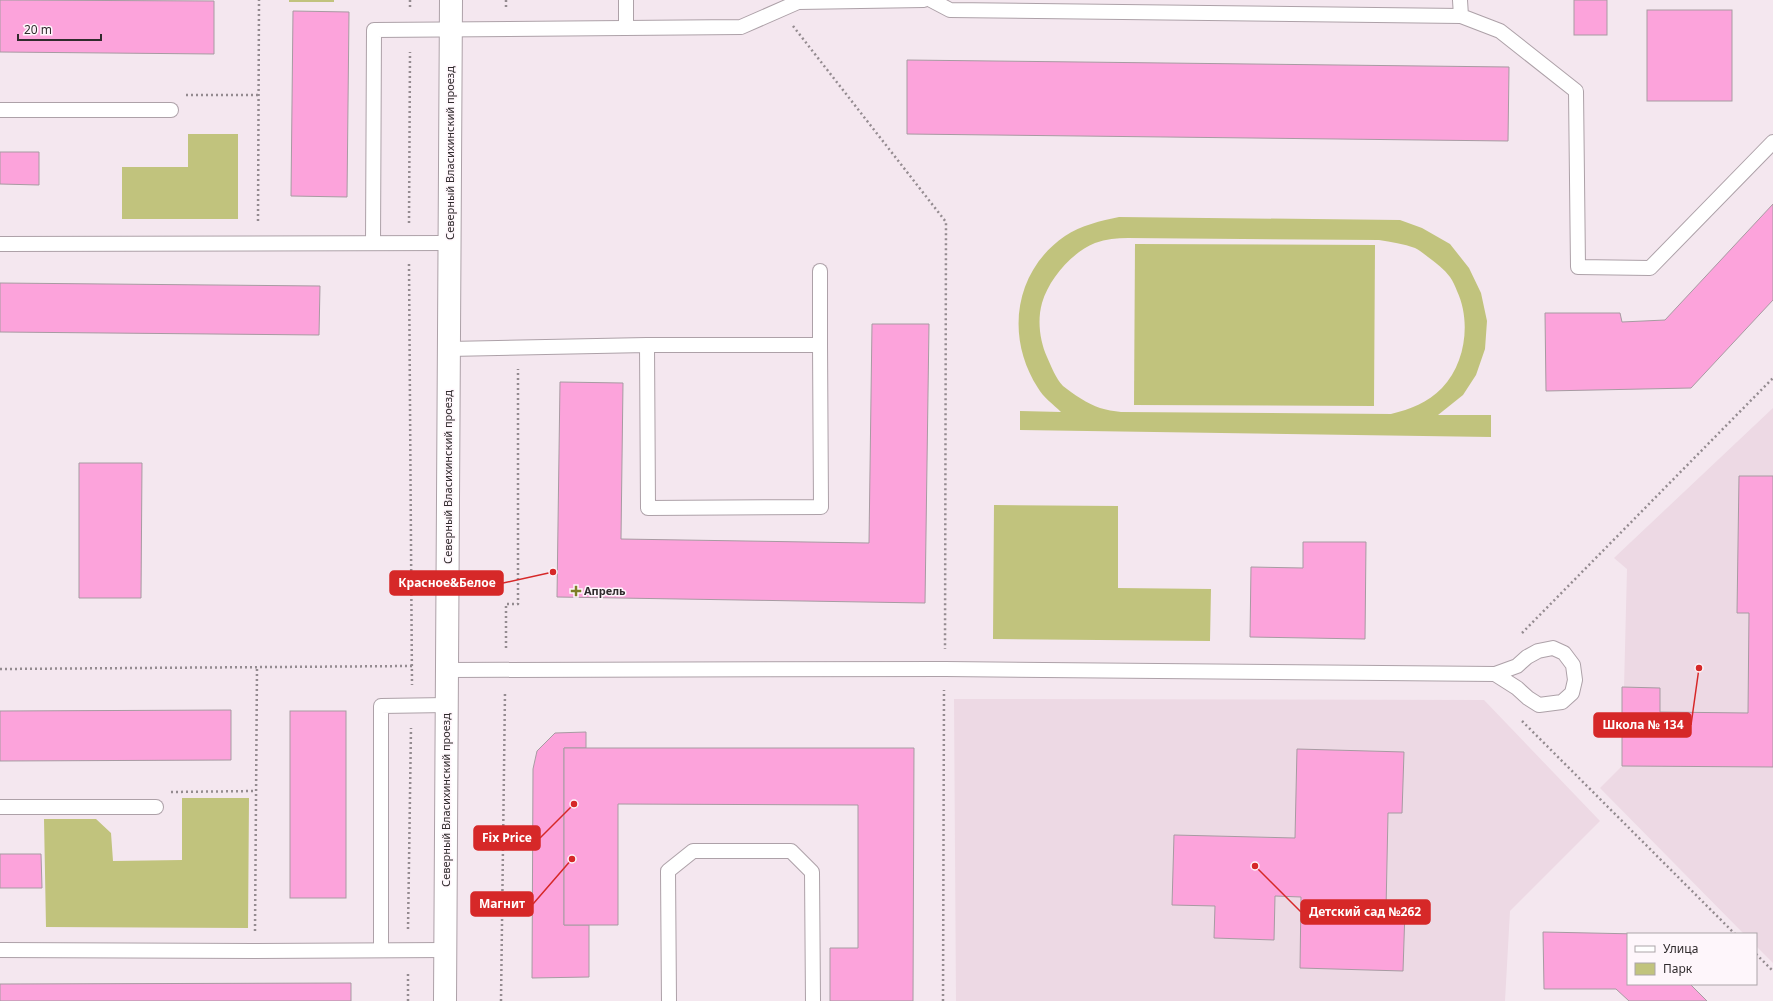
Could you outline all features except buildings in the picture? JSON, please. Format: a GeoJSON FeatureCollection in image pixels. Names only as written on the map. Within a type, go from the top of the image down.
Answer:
{"type":"FeatureCollection","features":[{"type":"Feature","properties":{"kind":"street","name":"Северный Власихинский проезд"},"geometry":{"type":"LineString","coordinates":[[445,1001],[451,0]]}},
{"type":"Feature","properties":{"kind":"lane"},"geometry":{"type":"LineString","coordinates":[[626,0],[626,28]]}},
{"type":"Feature","properties":{"kind":"lane"},"geometry":{"type":"LineString","coordinates":[[373,243],[374,30],[741,27],[798,2],[924,0]]}},
{"type":"Feature","properties":{"kind":"lane"},"geometry":{"type":"LineString","coordinates":[[931,0],[950,10],[1461,16],[1500,30],[1576,91],[1578,267],[1650,268],[1773,142]]}},
{"type":"Feature","properties":{"kind":"lane"},"geometry":{"type":"LineString","coordinates":[[1460,0],[1461,16]]}},
{"type":"Feature","properties":{"kind":"lane"},"geometry":{"type":"LineString","coordinates":[[0,110],[171,110]]}},
{"type":"Feature","properties":{"kind":"lane"},"geometry":{"type":"LineString","coordinates":[[0,244],[449,243]]}},
{"type":"Feature","properties":{"kind":"lane"},"geometry":{"type":"LineString","coordinates":[[647,345],[648,508],[821,508],[820,271]]}},
{"type":"Feature","properties":{"kind":"lane"},"geometry":{"type":"LineString","coordinates":[[449,350],[647,345],[820,345]]}},
{"type":"Feature","properties":{"kind":"lane"},"geometry":{"type":"LineString","coordinates":[[447,670],[506,668],[1495,674],[1517,666],[1527,657],[1538,651],[1553,648],[1564,653],[1573,665],[1575,680],[1572,693],[1562,702],[1552,705],[1539,705],[1517,688],[1495,674]]}},
{"type":"Feature","properties":{"kind":"lane"},"geometry":{"type":"LineString","coordinates":[[382,950],[381,706],[447,706]]}},
{"type":"Feature","properties":{"kind":"lane"},"geometry":{"type":"LineString","coordinates":[[0,807],[156,807]]}},
{"type":"Feature","properties":{"kind":"lane"},"geometry":{"type":"LineString","coordinates":[[669,1001],[668,871],[693,851],[791,850],[812,872],[812,1001]]}},
{"type":"Feature","properties":{"kind":"lane"},"geometry":{"type":"LineString","coordinates":[[0,950],[446,950]]}},
{"type":"Feature","properties":{"kind":"path"},"geometry":{"type":"LineString","coordinates":[[258,244],[259,0]]}},
{"type":"Feature","properties":{"kind":"path"},"geometry":{"type":"LineString","coordinates":[[408,1001],[412,666],[409,243],[410,0]]}},
{"type":"Feature","properties":{"kind":"path"},"geometry":{"type":"LineString","coordinates":[[780,10],[946,222],[945,670]]}},
{"type":"Feature","properties":{"kind":"path"},"geometry":{"type":"LineString","coordinates":[[502,1001],[506,604],[518,604],[518,348]]}},
{"type":"Feature","properties":{"kind":"path"},"geometry":{"type":"LineString","coordinates":[[1519,637],[1773,378]]}},
{"type":"Feature","properties":{"kind":"path"},"geometry":{"type":"LineString","coordinates":[[0,669],[412,666]]}},
{"type":"Feature","properties":{"kind":"path"},"geometry":{"type":"LineString","coordinates":[[255,951],[257,667]]}},
{"type":"Feature","properties":{"kind":"path"},"geometry":{"type":"LineString","coordinates":[[936,688],[944,688],[943,1001]]}},
{"type":"Feature","properties":{"kind":"path"},"geometry":{"type":"LineString","coordinates":[[1516,716],[1735,933]]}},
{"type":"Feature","properties":{"kind":"path"},"geometry":{"type":"LineString","coordinates":[[1757,955],[1773,971]]}},
{"type":"Feature","properties":{"kind":"shaded area"},"geometry":{"type":"Polygon","coordinates":[[[1773,408],[1773,963],[1757,947],[1757,933],[1743,933],[1600,788],[1622,766],[1627,569],[1614,558],[1773,408]]]}},
{"type":"Feature","properties":{"kind":"shaded area"},"geometry":{"type":"Polygon","coordinates":[[[954,699],[1484,700],[1600,821],[1510,911],[1505,1001],[956,1001],[954,699]]]}},
{"type":"Feature","properties":{"kind":"green space"},"geometry":{"type":"Polygon","coordinates":[[[289,0],[334,0],[334,2],[289,2],[289,0]]]}},
{"type":"Feature","properties":{"kind":"green space"},"geometry":{"type":"Polygon","coordinates":[[[188,134],[238,134],[238,219],[122,219],[122,167],[188,167],[188,134]]]}},
{"type":"Feature","properties":{"kind":"green space"},"geometry":{"type":"Polygon","coordinates":[[[1119,217],[1400,220],[1422,228],[1450,244],[1469,268],[1481,293],[1487,321],[1485,349],[1476,375],[1463,395],[1438,415],[1491,415],[1491,437],[1020,430],[1020,411],[1061,412],[1038,388],[1028,368],[1021,348],[1019,327],[1020,306],[1025,286],[1035,267],[1048,250],[1065,236],[1084,226],[1119,217]],[[1128,238],[1112,239],[1095,243],[1078,253],[1062,268],[1045,294],[1040,310],[1040,324],[1041,338],[1045,351],[1058,380],[1063,386],[1091,404],[1100,408],[1121,412],[1391,414],[1405,410],[1431,398],[1450,378],[1461,354],[1464,341],[1464,315],[1454,284],[1448,274],[1440,266],[1415,248],[1379,240],[1128,238]]]}},
{"type":"Feature","properties":{"kind":"green space"},"geometry":{"type":"Polygon","coordinates":[[[1135,244],[1375,245],[1374,406],[1134,405],[1135,244]]]}},
{"type":"Feature","properties":{"kind":"green space"},"geometry":{"type":"Polygon","coordinates":[[[994,505],[1118,506],[1118,588],[1211,589],[1210,641],[993,639],[994,505]]]}},
{"type":"Feature","properties":{"kind":"green space"},"geometry":{"type":"Polygon","coordinates":[[[182,798],[249,798],[248,928],[46,927],[44,819],[96,819],[111,833],[113,861],[182,860],[182,798]]]}},
{"type":"Feature","properties":{"kind":"place","name":"Красное&Белое"},"geometry":{"type":"Point","coordinates":[553,572]}},
{"type":"Feature","properties":{"kind":"place","name":"Апрель"},"geometry":{"type":"Point","coordinates":[576,591]}},
{"type":"Feature","properties":{"kind":"place","name":"Школа № 134"},"geometry":{"type":"Point","coordinates":[1699,668]}},
{"type":"Feature","properties":{"kind":"place","name":"Fix Price"},"geometry":{"type":"Point","coordinates":[574,804]}},
{"type":"Feature","properties":{"kind":"place","name":"Магнит"},"geometry":{"type":"Point","coordinates":[572,859]}},
{"type":"Feature","properties":{"kind":"place","name":"Детский сад №262"},"geometry":{"type":"Point","coordinates":[1255,866]}}]}
